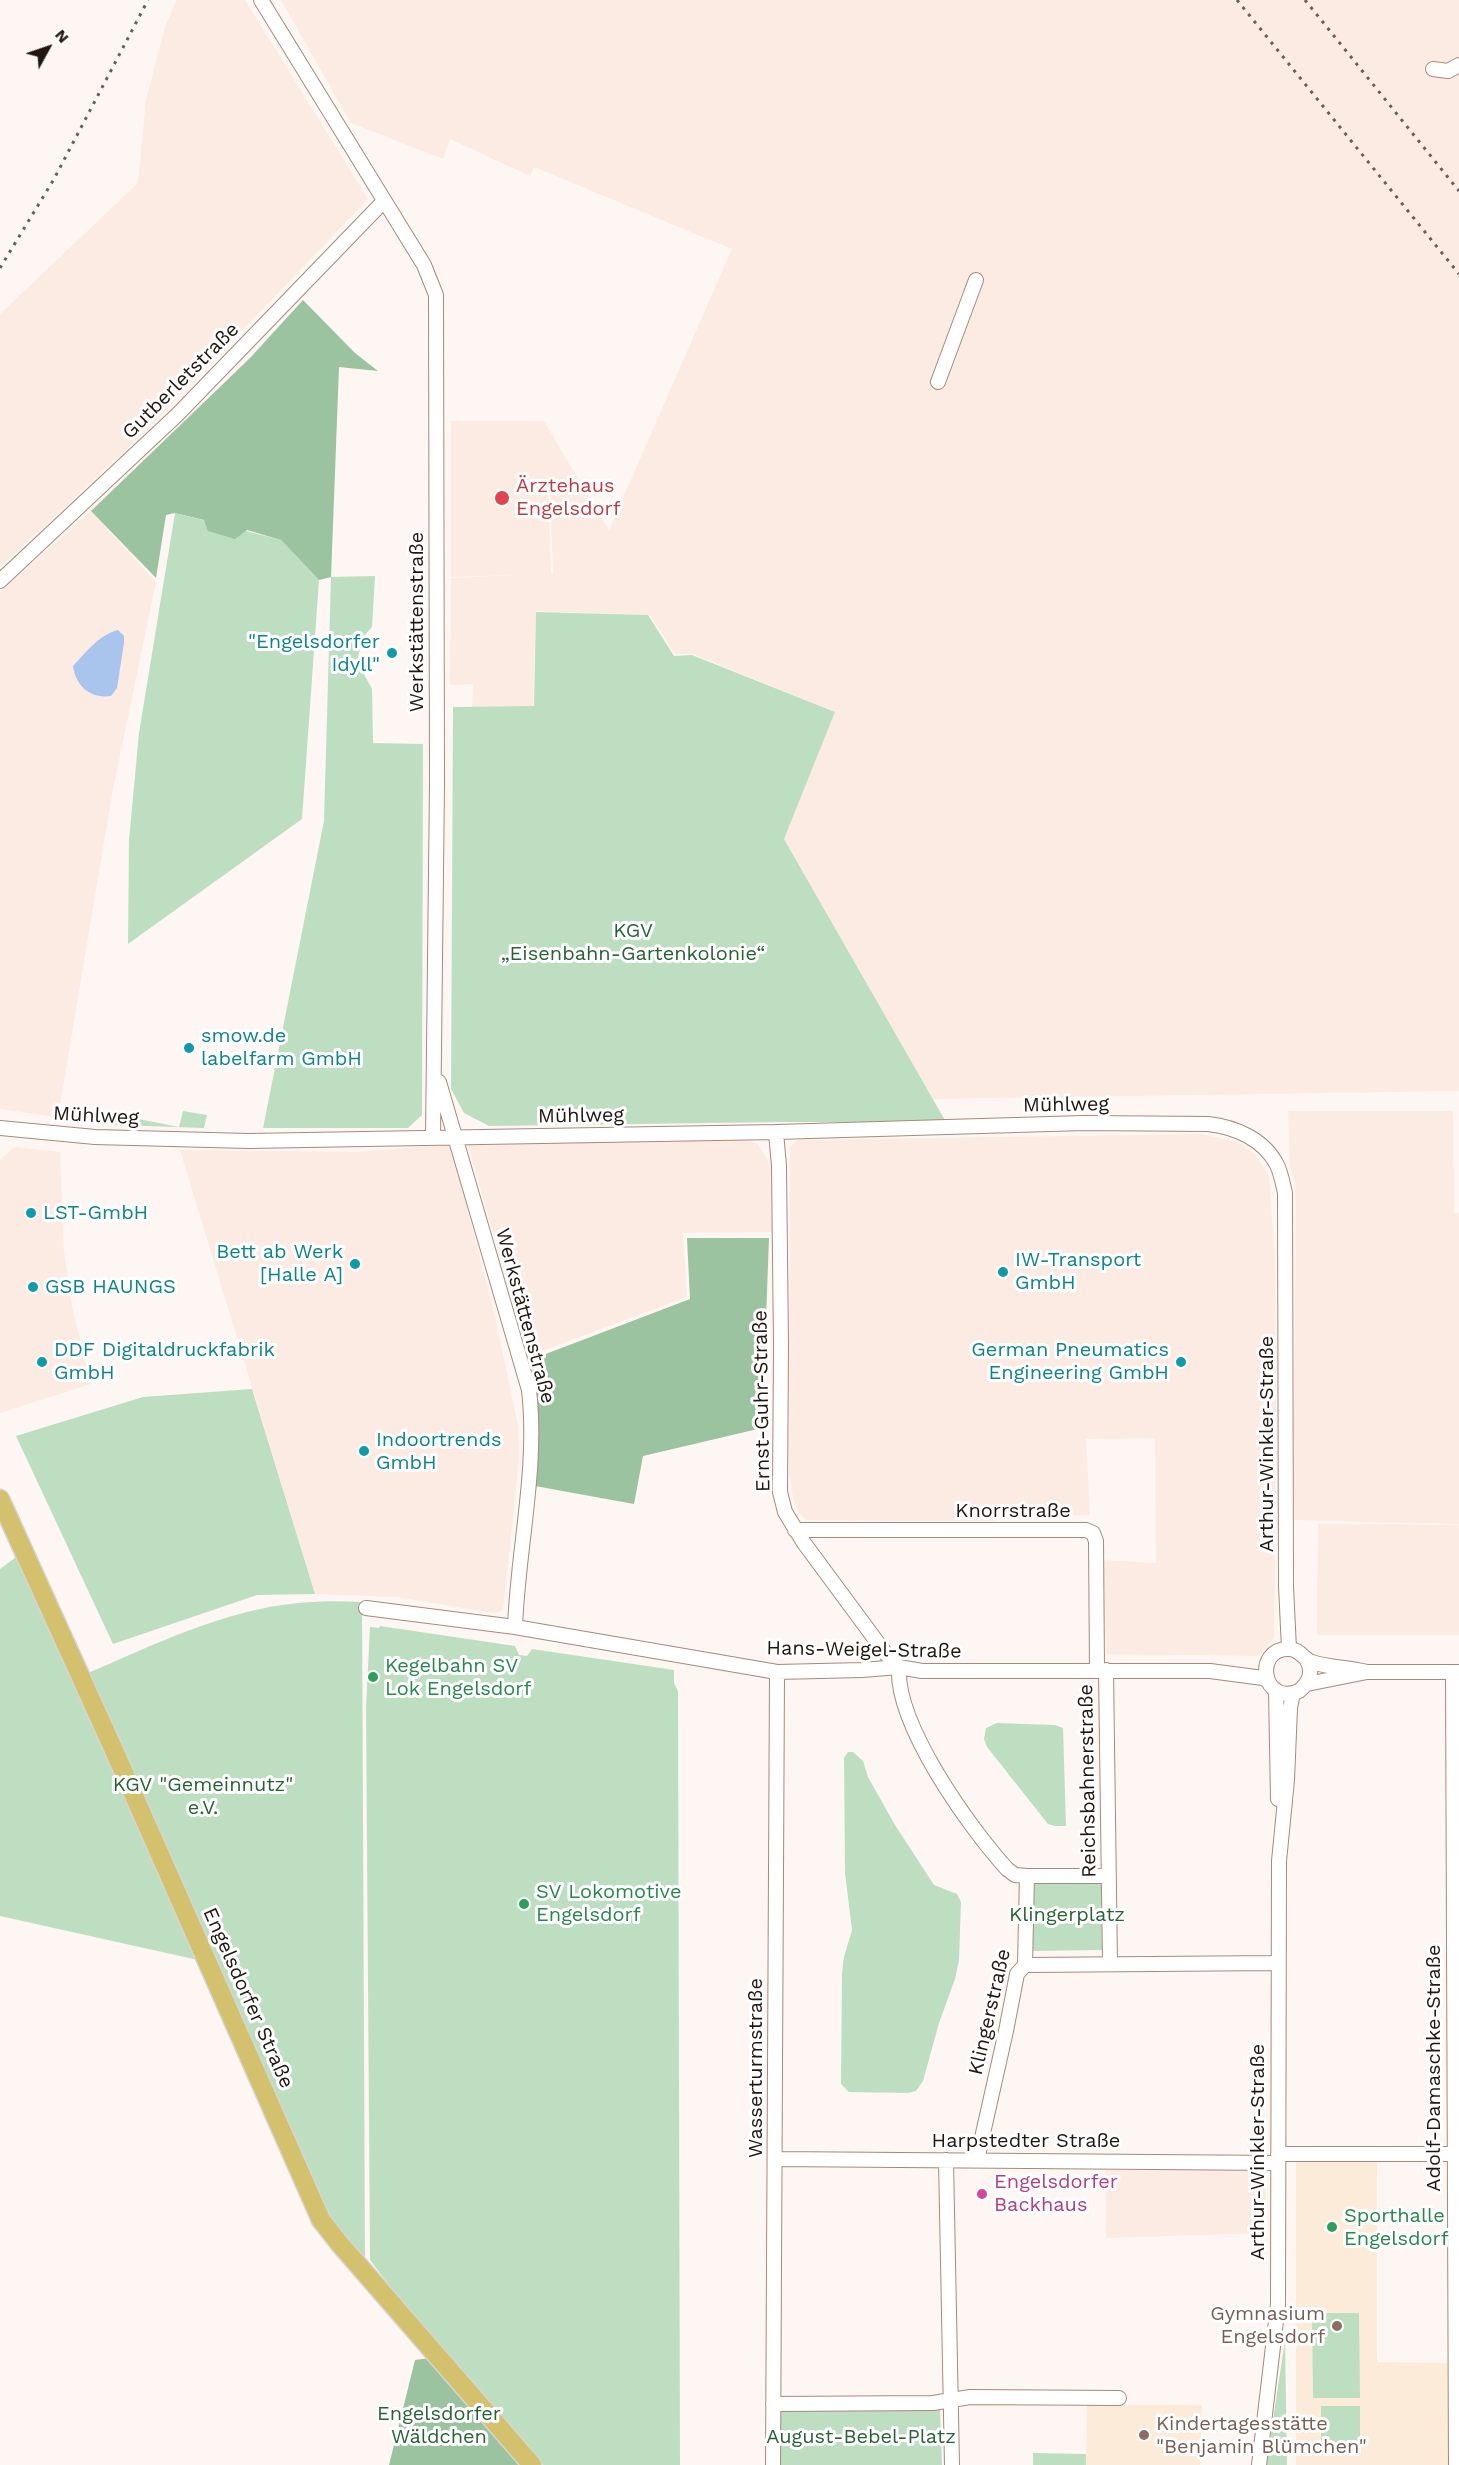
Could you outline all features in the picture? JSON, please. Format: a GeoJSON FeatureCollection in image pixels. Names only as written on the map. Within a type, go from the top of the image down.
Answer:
{"type":"FeatureCollection","features":[{"type":"Feature","properties":{"kind":"main road","name":"Engelsdorfer Straße"},"geometry":{"type":"LineString","coordinates":[[0,1499],[321,2220],[532,2465]]}},
{"type":"Feature","properties":{"kind":"street","name":"Werkstättenstraße"},"geometry":{"type":"LineString","coordinates":[[261,0],[424,265],[436,295],[433,1138]]}},
{"type":"Feature","properties":{"kind":"street"},"geometry":{"type":"LineString","coordinates":[[1433,69],[1448,71],[1459,65]]}},
{"type":"Feature","properties":{"kind":"street","name":"Gutberletstraße"},"geometry":{"type":"LineString","coordinates":[[0,581],[178,414],[384,201]]}},
{"type":"Feature","properties":{"kind":"street"},"geometry":{"type":"LineString","coordinates":[[938,382],[976,280]]}},
{"type":"Feature","properties":{"kind":"street","name":"Werkstättenstraße"},"geometry":{"type":"LineString","coordinates":[[435,1056],[441,1089],[529,1390],[532,1450],[516,1595],[515,1627]]}},
{"type":"Feature","properties":{"kind":"street","name":"Mühlweg"},"geometry":{"type":"LineString","coordinates":[[0,1128],[95,1137],[248,1141],[776,1132],[993,1125],[1208,1124],[1228,1126],[1246,1134],[1265,1148],[1277,1166],[1285,1193],[1286,1239]]}},
{"type":"Feature","properties":{"kind":"street","name":"Ernst-Guhr-Straße"},"geometry":{"type":"LineString","coordinates":[[776,1132],[779,1176],[780,1492],[785,1512],[795,1530],[886,1654],[899,1667]]}},
{"type":"Feature","properties":{"kind":"street","name":"Arthur-Winkler-Straße"},"geometry":{"type":"LineString","coordinates":[[1286,1239],[1286,1586],[1289,1649]]}},
{"type":"Feature","properties":{"kind":"street","name":"Knorrstraße"},"geometry":{"type":"LineString","coordinates":[[795,1530],[1086,1530],[1093,1533],[1096,1541],[1102,1670]]}},
{"type":"Feature","properties":{"kind":"street","name":"Hans-Weigel-Straße"},"geometry":{"type":"LineString","coordinates":[[366,1608],[515,1627],[777,1672],[899,1667],[922,1671],[1222,1671],[1262,1663],[1269,1659]]}},
{"type":"Feature","properties":{"kind":"street"},"geometry":{"type":"LineString","coordinates":[[1307,1684],[1310,1670],[1307,1660],[1301,1653],[1289,1649],[1278,1651],[1269,1659],[1266,1670],[1272,1686],[1282,1693],[1293,1693],[1307,1684],[1366,1672]]}},
{"type":"Feature","properties":{"kind":"street"},"geometry":{"type":"LineString","coordinates":[[1307,1660],[1366,1672],[1456,1672]]}},
{"type":"Feature","properties":{"kind":"street"},"geometry":{"type":"LineString","coordinates":[[899,1667],[898,1677],[904,1705],[926,1751],[956,1802],[1007,1869],[1015,1875],[1027,1876],[1108,1876]]}},
{"type":"Feature","properties":{"kind":"street","name":"Reichsbahnerstraße"},"geometry":{"type":"LineString","coordinates":[[1102,1670],[1110,1963]]}},
{"type":"Feature","properties":{"kind":"street","name":"Hans-Weigel-Straße"},"geometry":{"type":"LineString","coordinates":[[1222,1671],[1272,1686]]}},
{"type":"Feature","properties":{"kind":"street","name":"Wasserturmstraße"},"geometry":{"type":"LineString","coordinates":[[773,2465],[777,1672]]}},
{"type":"Feature","properties":{"kind":"street","name":"Adolf-Damaschke-Straße"},"geometry":{"type":"LineString","coordinates":[[1456,1672],[1454,2154],[1456,2465]]}},
{"type":"Feature","properties":{"kind":"street","name":"Arthur-Winkler-Straße"},"geometry":{"type":"LineString","coordinates":[[1259,2465],[1278,2304],[1280,1837],[1272,1686]]}},
{"type":"Feature","properties":{"kind":"street","name":"Arthur-Winkler-Straße"},"geometry":{"type":"LineString","coordinates":[[1280,1837],[1287,1780],[1290,1708],[1293,1693]]}},
{"type":"Feature","properties":{"kind":"street","name":"Klingerstraße"},"geometry":{"type":"LineString","coordinates":[[977,2160],[1017,1974],[1025,1965],[1027,1876]]}},
{"type":"Feature","properties":{"kind":"street"},"geometry":{"type":"LineString","coordinates":[[1025,1965],[1278,1963]]}},
{"type":"Feature","properties":{"kind":"street","name":"Harpstedter Straße"},"geometry":{"type":"LineString","coordinates":[[775,2159],[1278,2158],[1454,2154]]}},
{"type":"Feature","properties":{"kind":"street"},"geometry":{"type":"LineString","coordinates":[[946,2160],[952,2465]]}},
{"type":"Feature","properties":{"kind":"street"},"geometry":{"type":"LineString","coordinates":[[773,2404],[933,2403],[970,2397],[1119,2398]]}},
{"type":"Feature","properties":{"kind":"shaded area"},"geometry":{"type":"Polygon","coordinates":[[[177,0],[245,0],[368,199],[148,429],[0,567],[0,314],[138,183],[146,100],[165,27],[177,0]]]}},
{"type":"Feature","properties":{"kind":"shaded area"},"geometry":{"type":"Polygon","coordinates":[[[281,0],[1459,0],[1459,1091],[933,1099],[784,839],[835,712],[693,654],[675,654],[650,615],[536,611],[533,706],[472,707],[473,684],[450,685],[451,578],[518,575],[451,577],[451,421],[544,421],[581,484],[548,485],[551,573],[553,574],[550,487],[582,486],[609,530],[732,249],[534,167],[530,176],[450,139],[443,159],[351,123],[281,0]]]}},
{"type":"Feature","properties":{"kind":"shaded area"},"geometry":{"type":"Polygon","coordinates":[[[91,511],[156,582],[113,789],[58,1117],[0,1109],[0,592],[91,511]]]}},
{"type":"Feature","properties":{"kind":"shaded area"},"geometry":{"type":"Polygon","coordinates":[[[1288,1111],[1453,1111],[1454,1213],[1459,1213],[1459,1524],[1293,1520],[1296,1211],[1295,1184],[1290,1166],[1288,1111]]]}},
{"type":"Feature","properties":{"kind":"shaded area"},"geometry":{"type":"Polygon","coordinates":[[[1202,1134],[1239,1143],[1255,1154],[1269,1177],[1275,1257],[1274,1638],[1259,1656],[1106,1654],[1102,1560],[1156,1563],[1155,1438],[1086,1439],[1090,1515],[995,1515],[995,1521],[902,1521],[806,1520],[799,1513],[793,1499],[789,1467],[790,1147],[797,1140],[1202,1134]]]}},
{"type":"Feature","properties":{"kind":"shaded area"},"geometry":{"type":"Polygon","coordinates":[[[741,1140],[758,1144],[771,1166],[772,1232],[683,1233],[687,1297],[528,1356],[468,1145],[741,1140]]]}},
{"type":"Feature","properties":{"kind":"shaded area"},"geometry":{"type":"Polygon","coordinates":[[[451,1144],[495,1317],[518,1425],[519,1460],[503,1610],[494,1613],[397,1597],[315,1594],[180,1150],[357,1152],[451,1144]]]}},
{"type":"Feature","properties":{"kind":"shaded area"},"geometry":{"type":"Polygon","coordinates":[[[14,1147],[60,1152],[64,1251],[72,1307],[91,1384],[0,1413],[0,1160],[14,1147]]]}},
{"type":"Feature","properties":{"kind":"shaded area"},"geometry":{"type":"Polygon","coordinates":[[[1318,1524],[1459,1525],[1459,1635],[1317,1635],[1318,1524]]]}},
{"type":"Feature","properties":{"kind":"shaded area","name":"Gymnasium Engelsdorf"},"geometry":{"type":"Polygon","coordinates":[[[1296,2154],[1377,2154],[1377,2362],[1452,2363],[1452,2465],[1296,2465],[1296,2154]]]}},
{"type":"Feature","properties":{"kind":"shaded area"},"geometry":{"type":"Polygon","coordinates":[[[1266,2169],[1266,2233],[1106,2238],[1106,2170],[1266,2169]]]}},
{"type":"Feature","properties":{"kind":"shaded area","name":"Kindertagesstätte \"Benjamin Blümchen\""},"geometry":{"type":"Polygon","coordinates":[[[1087,2405],[1202,2405],[1200,2465],[1086,2465],[1087,2405]]]}},
{"type":"Feature","properties":{"kind":"green space"},"geometry":{"type":"Polygon","coordinates":[[[303,300],[355,353],[378,371],[339,367],[331,577],[319,580],[281,540],[247,530],[235,539],[208,531],[204,520],[175,513],[166,515],[156,578],[91,511],[250,358],[303,300]]]}},
{"type":"Feature","properties":{"kind":"green space"},"geometry":{"type":"Polygon","coordinates":[[[175,513],[281,540],[319,580],[302,819],[128,944],[129,840],[139,733],[175,513]]]}},
{"type":"Feature","properties":{"kind":"green space"},"geometry":{"type":"Polygon","coordinates":[[[375,576],[372,627],[365,635],[358,656],[359,665],[372,689],[373,743],[423,744],[422,1115],[408,1128],[263,1128],[324,821],[331,577],[375,576]]]}},
{"type":"Feature","properties":{"kind":"green space","name":"KGV „Eisenbahn-Gartenkolonie“"},"geometry":{"type":"Polygon","coordinates":[[[536,612],[648,615],[674,656],[692,655],[835,712],[784,839],[946,1122],[489,1126],[464,1113],[451,1089],[453,707],[534,706],[536,612]]]}},
{"type":"Feature","properties":{"kind":"green space"},"geometry":{"type":"Polygon","coordinates":[[[183,1111],[207,1115],[204,1128],[115,1125],[118,1115],[179,1127],[183,1111]]]}},
{"type":"Feature","properties":{"kind":"green space"},"geometry":{"type":"Polygon","coordinates":[[[687,1238],[769,1238],[762,1428],[643,1456],[634,1504],[535,1486],[537,1423],[530,1360],[690,1299],[687,1238]]]}},
{"type":"Feature","properties":{"kind":"green space"},"geometry":{"type":"Polygon","coordinates":[[[252,1389],[315,1594],[257,1595],[113,1644],[16,1436],[143,1397],[252,1389]]]}},
{"type":"Feature","properties":{"kind":"green space","name":"KGV \"Gemeinnutz\" e.V."},"geometry":{"type":"Polygon","coordinates":[[[20,1554],[86,1674],[189,1630],[243,1613],[298,1603],[362,1602],[365,2264],[331,2222],[216,1964],[0,1916],[0,1569],[20,1554]]]}},
{"type":"Feature","properties":{"kind":"green space"},"geometry":{"type":"Polygon","coordinates":[[[380,1626],[515,1646],[519,1655],[527,1656],[532,1649],[674,1670],[674,1683],[678,1691],[680,2465],[543,2465],[405,2306],[370,2260],[366,1707],[370,1627],[379,1628],[380,1626]]]}},
{"type":"Feature","properties":{"kind":"green space"},"geometry":{"type":"Polygon","coordinates":[[[997,1723],[1055,1725],[1063,1728],[1066,1826],[1048,1824],[987,1747],[984,1739],[986,1728],[997,1723]]]}},
{"type":"Feature","properties":{"kind":"green space"},"geometry":{"type":"Polygon","coordinates":[[[848,1752],[853,1752],[863,1761],[868,1777],[895,1825],[934,1885],[957,1894],[961,1902],[959,1960],[955,1979],[939,2023],[923,2081],[916,2091],[908,2093],[849,2092],[841,2084],[842,1973],[852,1930],[845,1873],[844,1758],[848,1752]]]}},
{"type":"Feature","properties":{"kind":"green space","name":"Klingerplatz"},"geometry":{"type":"Polygon","coordinates":[[[1032,1880],[1101,1880],[1102,1950],[1033,1951],[1032,1880]]]}},
{"type":"Feature","properties":{"kind":"green space"},"geometry":{"type":"Polygon","coordinates":[[[1312,2313],[1359,2313],[1360,2398],[1313,2398],[1312,2313]]]}},
{"type":"Feature","properties":{"kind":"green space"},"geometry":{"type":"Polygon","coordinates":[[[1285,2341],[1287,2465],[1266,2465],[1285,2341]]]}},
{"type":"Feature","properties":{"kind":"green space","name":"Engelsdorfer Wäldchen"},"geometry":{"type":"Polygon","coordinates":[[[430,2358],[527,2465],[389,2465],[415,2360],[430,2358]]]}},
{"type":"Feature","properties":{"kind":"green space"},"geometry":{"type":"Polygon","coordinates":[[[1321,2406],[1360,2406],[1360,2444],[1321,2444],[1321,2406]]]}},
{"type":"Feature","properties":{"kind":"green space","name":"August-Bebel-Platz"},"geometry":{"type":"Polygon","coordinates":[[[781,2409],[940,2409],[942,2465],[780,2465],[781,2409]]]}},
{"type":"Feature","properties":{"kind":"green space"},"geometry":{"type":"Polygon","coordinates":[[[1033,2453],[1086,2454],[1086,2465],[1033,2465],[1033,2453]]]}},
{"type":"Feature","properties":{"kind":"water"},"geometry":{"type":"Polygon","coordinates":[[[118,630],[124,636],[124,643],[117,688],[111,696],[91,693],[85,690],[77,680],[73,666],[105,635],[118,630]]]}},
{"type":"Feature","properties":{"kind":"railway"},"geometry":{"type":"LineString","coordinates":[[0,268],[54,179],[148,0]]}},
{"type":"Feature","properties":{"kind":"railway"},"geometry":{"type":"LineString","coordinates":[[1237,0],[1459,274]]}},
{"type":"Feature","properties":{"kind":"railway"},"geometry":{"type":"LineString","coordinates":[[1305,0],[1459,191]]}},
{"type":"Feature","properties":{"kind":"place","name":"Ärztehaus Engelsdorf"},"geometry":{"type":"Point","coordinates":[502,498]}},
{"type":"Feature","properties":{"kind":"place","name":"\"Engelsdorfer Idyll\""},"geometry":{"type":"Point","coordinates":[392,653]}},
{"type":"Feature","properties":{"kind":"place","name":"smow.de labelfarm GmbH"},"geometry":{"type":"Point","coordinates":[189,1048]}},
{"type":"Feature","properties":{"kind":"place","name":"LST-GmbH"},"geometry":{"type":"Point","coordinates":[31,1213]}},
{"type":"Feature","properties":{"kind":"place","name":"Bett ab Werk [Halle A]"},"geometry":{"type":"Point","coordinates":[355,1264]}},
{"type":"Feature","properties":{"kind":"place","name":"IW-Transport GmbH"},"geometry":{"type":"Point","coordinates":[1003,1272]}},
{"type":"Feature","properties":{"kind":"place","name":"GSB HAUNGS"},"geometry":{"type":"Point","coordinates":[33,1287]}},
{"type":"Feature","properties":{"kind":"place","name":"DDF Digitaldruckfabrik GmbH"},"geometry":{"type":"Point","coordinates":[42,1362]}},
{"type":"Feature","properties":{"kind":"place","name":"German Pneumatics Engineering GmbH"},"geometry":{"type":"Point","coordinates":[1181,1362]}},
{"type":"Feature","properties":{"kind":"place","name":"Indoortrends GmbH"},"geometry":{"type":"Point","coordinates":[364,1451]}},
{"type":"Feature","properties":{"kind":"place","name":"Kegelbahn SV Lok Engelsdorf"},"geometry":{"type":"Point","coordinates":[373,1677]}},
{"type":"Feature","properties":{"kind":"place","name":"SV Lokomotive Engelsdorf"},"geometry":{"type":"Point","coordinates":[524,1904]}},
{"type":"Feature","properties":{"kind":"place","name":"Engelsdorfer Backhaus"},"geometry":{"type":"Point","coordinates":[982,2194]}},
{"type":"Feature","properties":{"kind":"place","name":"Sporthalle Engelsdorf"},"geometry":{"type":"Point","coordinates":[1332,2227]}},
{"type":"Feature","properties":{"kind":"place","name":"Gymnasium Engelsdorf"},"geometry":{"type":"Point","coordinates":[1337,2326]}},
{"type":"Feature","properties":{"kind":"place","name":"Kindertagesstätte \"Benjamin Blümchen\""},"geometry":{"type":"Point","coordinates":[1144,2435]}}]}
